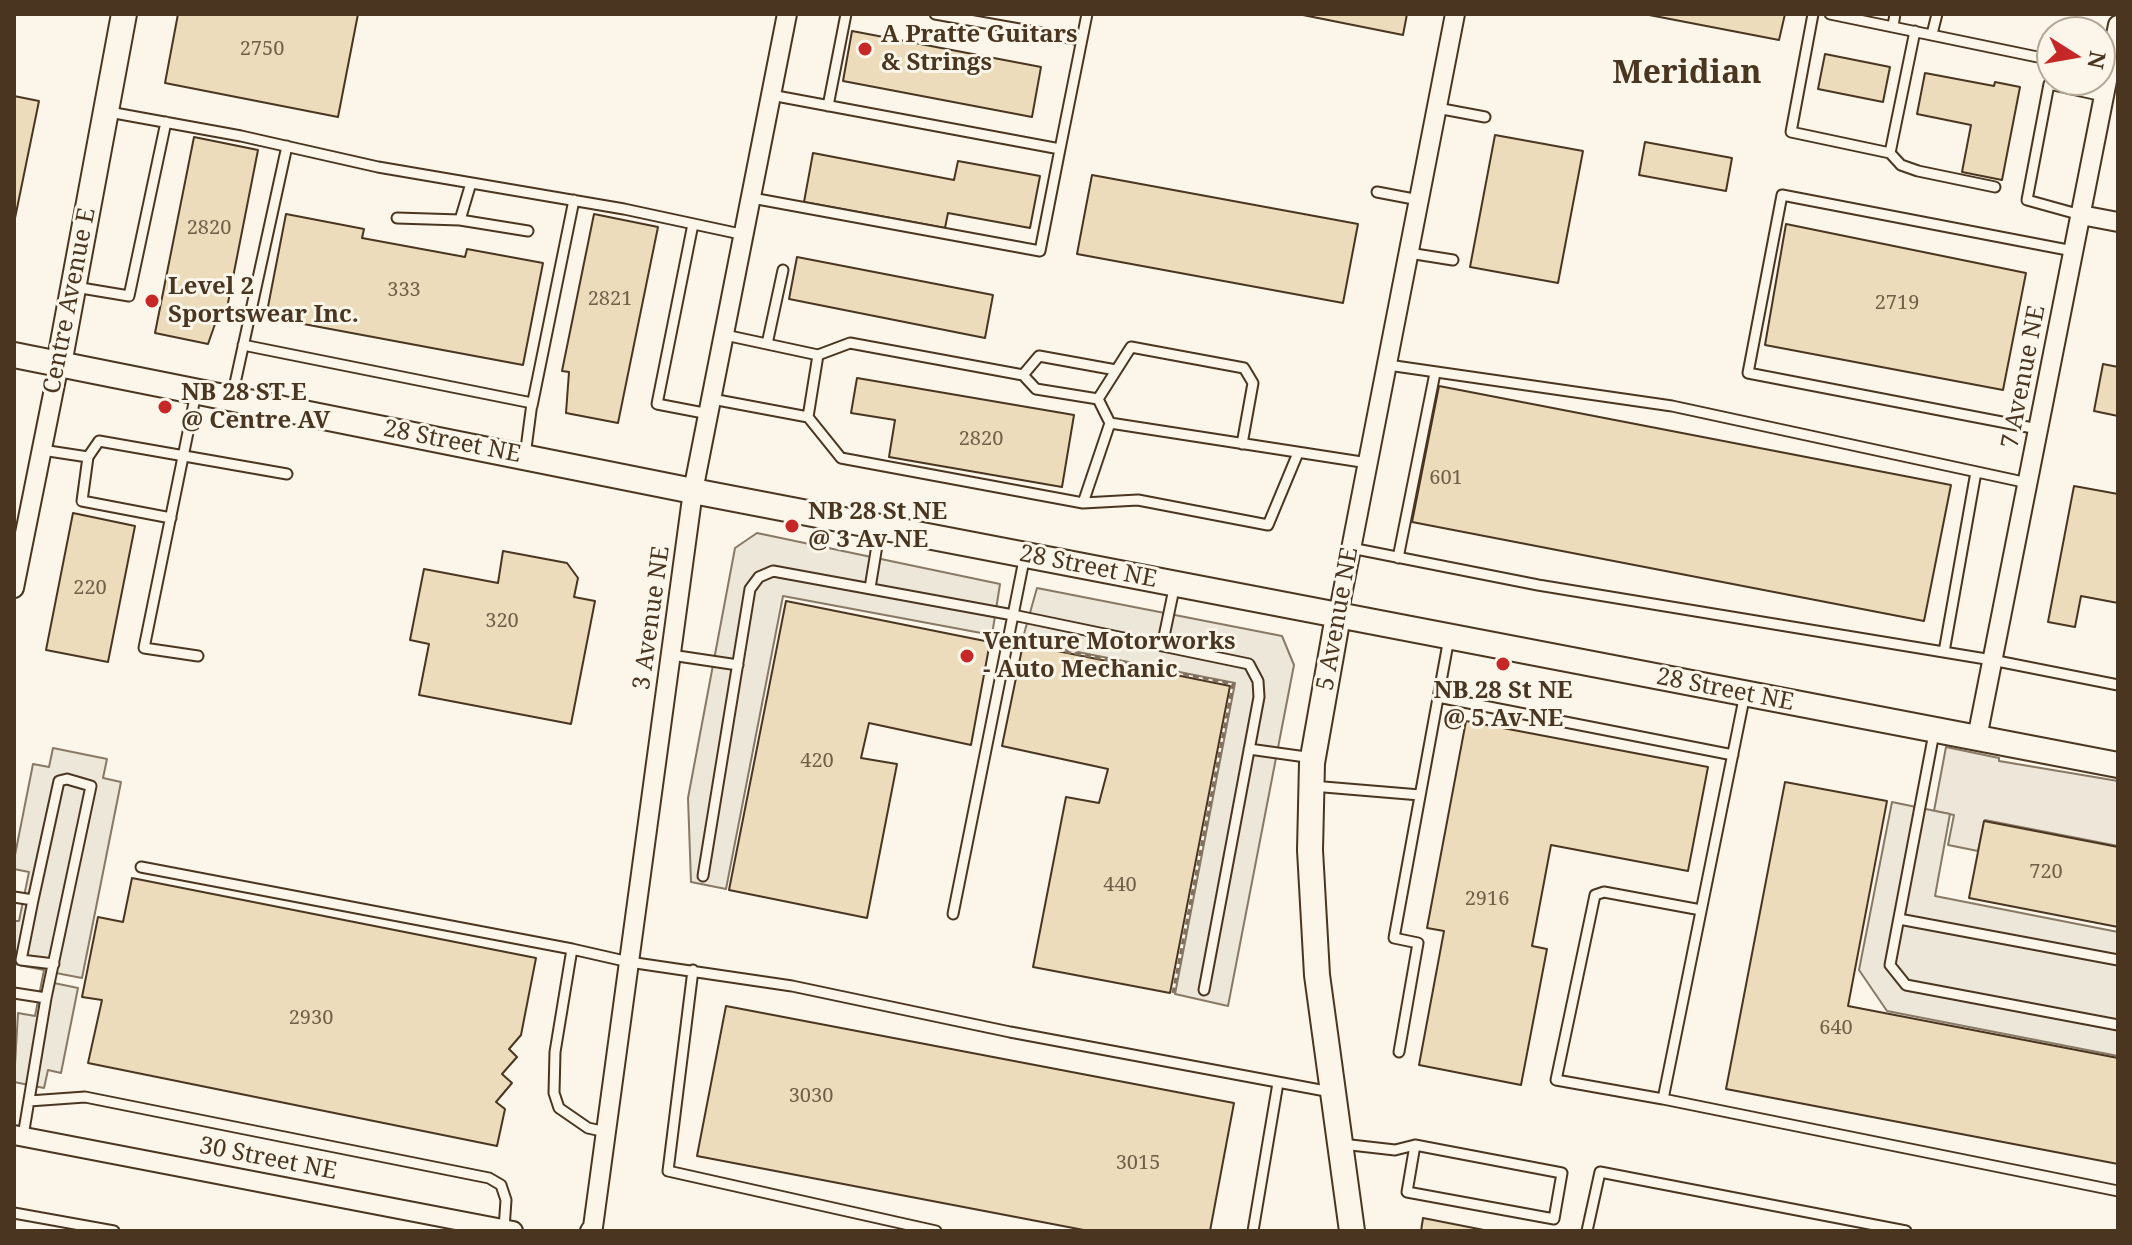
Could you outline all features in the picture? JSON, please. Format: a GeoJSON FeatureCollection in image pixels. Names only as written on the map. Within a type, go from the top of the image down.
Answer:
{"type":"FeatureCollection","features":[{"type":"Feature","properties":{"kind":"street","name":"Centre Avenue E"},"geometry":{"type":"LineString","coordinates":[[14,588],[124,14]]}},
{"type":"Feature","properties":{"kind":"street","name":"3 Avenue NE"},"geometry":{"type":"LineString","coordinates":[[590,1231],[593,1227],[693,491],[787,14]]}},
{"type":"Feature","properties":{"kind":"street","name":"5 Avenue NE"},"geometry":{"type":"LineString","coordinates":[[1352,1231],[1317,975],[1310,850],[1313,758],[1455,14]]}},
{"type":"Feature","properties":{"kind":"street","name":"7 Avenue NE"},"geometry":{"type":"LineString","coordinates":[[1977,738],[2103,96]]}},
{"type":"Feature","properties":{"kind":"street"},"geometry":{"type":"LineString","coordinates":[[2081,215],[2118,222]]}},
{"type":"Feature","properties":{"kind":"street","name":"28 Street NE"},"geometry":{"type":"LineString","coordinates":[[14,355],[693,491],[2118,765]]}},
{"type":"Feature","properties":{"kind":"street","name":"30 Street NE"},"geometry":{"type":"LineString","coordinates":[[19,1136],[508,1230]]}},
{"type":"Feature","properties":{"kind":"lane"},"geometry":{"type":"LineString","coordinates":[[828,106],[846,14]]}},
{"type":"Feature","properties":{"kind":"lane"},"geometry":{"type":"LineString","coordinates":[[935,14],[1081,40]]}},
{"type":"Feature","properties":{"kind":"lane"},"geometry":{"type":"LineString","coordinates":[[752,198],[1040,251],[1087,14]]}},
{"type":"Feature","properties":{"kind":"lane"},"geometry":{"type":"LineString","coordinates":[[1813,14],[1791,132],[1890,153],[1901,165],[1918,171],[1995,187]]}},
{"type":"Feature","properties":{"kind":"lane"},"geometry":{"type":"LineString","coordinates":[[1830,14],[2036,57]]}},
{"type":"Feature","properties":{"kind":"lane"},"geometry":{"type":"LineString","coordinates":[[1893,26],[1895,14]]}},
{"type":"Feature","properties":{"kind":"lane"},"geometry":{"type":"LineString","coordinates":[[1932,34],[1937,14]]}},
{"type":"Feature","properties":{"kind":"lane"},"geometry":{"type":"LineString","coordinates":[[1890,153],[1915,31]]}},
{"type":"Feature","properties":{"kind":"lane"},"geometry":{"type":"LineString","coordinates":[[771,95],[1060,149]]}},
{"type":"Feature","properties":{"kind":"lane"},"geometry":{"type":"LineString","coordinates":[[2047,96],[2027,200],[2081,215]]}},
{"type":"Feature","properties":{"kind":"lane"},"geometry":{"type":"LineString","coordinates":[[1437,108],[1485,117]]}},
{"type":"Feature","properties":{"kind":"lane"},"geometry":{"type":"LineString","coordinates":[[105,112],[745,235]]}},
{"type":"Feature","properties":{"kind":"lane"},"geometry":{"type":"LineString","coordinates":[[74,287],[129,296],[166,122]]}},
{"type":"Feature","properties":{"kind":"lane"},"geometry":{"type":"LineString","coordinates":[[232,397],[287,146]]}},
{"type":"Feature","properties":{"kind":"lane"},"geometry":{"type":"LineString","coordinates":[[460,220],[471,183]]}},
{"type":"Feature","properties":{"kind":"lane"},"geometry":{"type":"LineString","coordinates":[[1377,192],[1419,200]]}},
{"type":"Feature","properties":{"kind":"lane"},"geometry":{"type":"LineString","coordinates":[[2038,429],[1748,373],[1779,209],[1782,195],[2073,251]]}},
{"type":"Feature","properties":{"kind":"lane"},"geometry":{"type":"LineString","coordinates":[[524,456],[574,200]]}},
{"type":"Feature","properties":{"kind":"lane"},"geometry":{"type":"LineString","coordinates":[[397,218],[460,220],[528,231]]}},
{"type":"Feature","properties":{"kind":"lane"},"geometry":{"type":"LineString","coordinates":[[693,224],[657,404],[710,406],[808,417],[841,458],[1083,503],[1138,500],[1268,525],[1298,453]]}},
{"type":"Feature","properties":{"kind":"lane"},"geometry":{"type":"LineString","coordinates":[[1409,253],[1453,260]]}},
{"type":"Feature","properties":{"kind":"lane"},"geometry":{"type":"LineString","coordinates":[[767,344],[783,270]]}},
{"type":"Feature","properties":{"kind":"lane"},"geometry":{"type":"LineString","coordinates":[[725,335],[818,355],[850,343],[1023,375],[1036,389],[1098,399]]}},
{"type":"Feature","properties":{"kind":"lane"},"geometry":{"type":"LineString","coordinates":[[243,345],[532,406]]}},
{"type":"Feature","properties":{"kind":"lane"},"geometry":{"type":"LineString","coordinates":[[1098,399],[1131,347],[1244,368],[1253,383],[1242,444]]}},
{"type":"Feature","properties":{"kind":"lane"},"geometry":{"type":"LineString","coordinates":[[808,417],[818,355]]}},
{"type":"Feature","properties":{"kind":"lane"},"geometry":{"type":"LineString","coordinates":[[1023,375],[1039,356],[1116,370]]}},
{"type":"Feature","properties":{"kind":"lane"},"geometry":{"type":"LineString","coordinates":[[1388,365],[1672,406],[2028,483]]}},
{"type":"Feature","properties":{"kind":"lane"},"geometry":{"type":"LineString","coordinates":[[1398,558],[1435,373]]}},
{"type":"Feature","properties":{"kind":"lane"},"geometry":{"type":"LineString","coordinates":[[197,390],[144,648],[198,656]]}},
{"type":"Feature","properties":{"kind":"lane"},"geometry":{"type":"LineString","coordinates":[[1083,503],[1110,423],[1098,399]]}},
{"type":"Feature","properties":{"kind":"lane"},"geometry":{"type":"LineString","coordinates":[[1110,423],[1368,463]]}},
{"type":"Feature","properties":{"kind":"lane"},"geometry":{"type":"LineString","coordinates":[[171,518],[82,501],[88,457],[99,441],[287,474]]}},
{"type":"Feature","properties":{"kind":"lane"},"geometry":{"type":"LineString","coordinates":[[42,450],[88,457]]}},
{"type":"Feature","properties":{"kind":"lane"},"geometry":{"type":"LineString","coordinates":[[1944,652],[1976,472]]}},
{"type":"Feature","properties":{"kind":"lane"},"geometry":{"type":"LineString","coordinates":[[870,588],[880,527]]}},
{"type":"Feature","properties":{"kind":"lane"},"geometry":{"type":"LineString","coordinates":[[1351,548],[1538,585],[1992,660],[2118,685]]}},
{"type":"Feature","properties":{"kind":"lane"},"geometry":{"type":"LineString","coordinates":[[953,914],[1025,555]]}},
{"type":"Feature","properties":{"kind":"lane"},"geometry":{"type":"LineString","coordinates":[[703,876],[750,589],[759,577],[773,571],[1013,615],[1249,664],[1258,681],[1259,697],[1204,990]]}},
{"type":"Feature","properties":{"kind":"lane"},"geometry":{"type":"LineString","coordinates":[[1162,646],[1175,584]]}},
{"type":"Feature","properties":{"kind":"lane"},"geometry":{"type":"LineString","coordinates":[[1399,1052],[1418,943],[1394,938],[1449,637]]}},
{"type":"Feature","properties":{"kind":"lane"},"geometry":{"type":"LineString","coordinates":[[671,655],[738,665]]}},
{"type":"Feature","properties":{"kind":"lane"},"geometry":{"type":"LineString","coordinates":[[1663,1099],[1745,694]]}},
{"type":"Feature","properties":{"kind":"lane"},"geometry":{"type":"LineString","coordinates":[[1438,697],[1733,755]]}},
{"type":"Feature","properties":{"kind":"lane"},"geometry":{"type":"LineString","coordinates":[[1935,730],[1890,965],[1906,985],[2118,1025]]}},
{"type":"Feature","properties":{"kind":"lane"},"geometry":{"type":"LineString","coordinates":[[1249,749],[1313,758]]}},
{"type":"Feature","properties":{"kind":"lane"},"geometry":{"type":"LineString","coordinates":[[19,1136],[29,1101],[46,998],[54,964],[91,786],[67,779],[59,781],[21,960],[54,964]]}},
{"type":"Feature","properties":{"kind":"lane"},"geometry":{"type":"LineString","coordinates":[[1312,786],[1420,795]]}},
{"type":"Feature","properties":{"kind":"lane"},"geometry":{"type":"LineString","coordinates":[[141,867],[629,962],[792,986],[1334,1093]]}},
{"type":"Feature","properties":{"kind":"lane"},"geometry":{"type":"LineString","coordinates":[[1701,910],[1604,892],[1595,895],[1556,1080],[2118,1191]]}},
{"type":"Feature","properties":{"kind":"lane"},"geometry":{"type":"LineString","coordinates":[[14,897],[33,900]]}},
{"type":"Feature","properties":{"kind":"lane"},"geometry":{"type":"LineString","coordinates":[[1899,919],[2118,960]]}},
{"type":"Feature","properties":{"kind":"lane"},"geometry":{"type":"LineString","coordinates":[[572,949],[555,1052],[554,1093],[559,1108],[588,1128],[606,1132]]}},
{"type":"Feature","properties":{"kind":"lane"},"geometry":{"type":"LineString","coordinates":[[693,970],[668,1171],[936,1231]]}},
{"type":"Feature","properties":{"kind":"lane"},"geometry":{"type":"LineString","coordinates":[[14,993],[46,998]]}},
{"type":"Feature","properties":{"kind":"lane"},"geometry":{"type":"LineString","coordinates":[[1253,1231],[1278,1083]]}},
{"type":"Feature","properties":{"kind":"lane"},"geometry":{"type":"LineString","coordinates":[[29,1101],[85,1097],[489,1178],[501,1185],[506,1200],[508,1230]]}},
{"type":"Feature","properties":{"kind":"lane"},"geometry":{"type":"LineString","coordinates":[[1342,1144],[1395,1150],[1415,1145],[1562,1173],[1554,1219],[1407,1192],[1415,1145]]}},
{"type":"Feature","properties":{"kind":"lane"},"geometry":{"type":"LineString","coordinates":[[1587,1231],[1600,1172],[1906,1231]]}},
{"type":"Feature","properties":{"kind":"lane"},"geometry":{"type":"LineString","coordinates":[[14,1213],[114,1231]]}},
{"type":"Feature","properties":{"kind":"path"},"geometry":{"type":"LineString","coordinates":[[1026,644],[1233,684],[1173,993]]}},
{"type":"Feature","properties":{"kind":"shaded area"},"geometry":{"type":"Polygon","coordinates":[[[757,533],[1000,584],[992,635],[783,596],[726,889],[691,882],[688,798],[735,548],[757,533]]]}},
{"type":"Feature","properties":{"kind":"shaded area"},"geometry":{"type":"Polygon","coordinates":[[[1037,588],[1282,636],[1294,665],[1228,1006],[1175,994],[1235,683],[1022,641],[1037,588]]]}},
{"type":"Feature","properties":{"kind":"shaded area"},"geometry":{"type":"Polygon","coordinates":[[[1946,747],[1999,758],[1999,761],[2118,781],[2118,846],[1985,820],[1978,851],[1948,845],[1954,815],[1934,811],[1946,747]]]}},
{"type":"Feature","properties":{"kind":"shaded area"},"geometry":{"type":"Polygon","coordinates":[[[53,748],[107,759],[103,778],[121,782],[82,978],[56,973],[54,983],[78,988],[61,1073],[48,1070],[44,1088],[14,1082],[18,1013],[35,1016],[44,970],[14,964],[14,921],[19,921],[29,872],[14,869],[14,860],[33,764],[49,767],[53,748]]]}},
{"type":"Feature","properties":{"kind":"shaded area"},"geometry":{"type":"Polygon","coordinates":[[[1892,802],[1950,814],[1935,896],[2118,932],[2118,1056],[1887,1011],[1859,970],[1892,802]]]}},
{"type":"Feature","properties":{"kind":"building"},"geometry":{"type":"Polygon","coordinates":[[[178,14],[358,14],[338,117],[165,83],[178,14]]]}},
{"type":"Feature","properties":{"kind":"building"},"geometry":{"type":"Polygon","coordinates":[[[1298,14],[1407,14],[1403,35],[1298,14]]]}},
{"type":"Feature","properties":{"kind":"building"},"geometry":{"type":"Polygon","coordinates":[[[1644,14],[1785,14],[1779,40],[1644,14]]]}},
{"type":"Feature","properties":{"kind":"building"},"geometry":{"type":"Polygon","coordinates":[[[852,31],[1041,67],[1032,117],[843,81],[852,31]]]}},
{"type":"Feature","properties":{"kind":"building"},"geometry":{"type":"Polygon","coordinates":[[[1825,54],[1890,67],[1883,102],[1818,89],[1825,54]]]}},
{"type":"Feature","properties":{"kind":"building"},"geometry":{"type":"Polygon","coordinates":[[[1925,73],[1994,86],[1995,82],[2020,87],[2002,180],[1962,172],[1971,125],[1917,114],[1925,73]]]}},
{"type":"Feature","properties":{"kind":"building"},"geometry":{"type":"Polygon","coordinates":[[[14,96],[39,101],[14,223],[14,96]]]}},
{"type":"Feature","properties":{"kind":"building"},"geometry":{"type":"Polygon","coordinates":[[[1495,135],[1583,151],[1558,283],[1470,267],[1495,135]]]}},
{"type":"Feature","properties":{"kind":"building"},"geometry":{"type":"Polygon","coordinates":[[[194,137],[258,150],[227,308],[221,307],[208,344],[155,333],[194,137]]]}},
{"type":"Feature","properties":{"kind":"building"},"geometry":{"type":"Polygon","coordinates":[[[1645,142],[1732,158],[1726,191],[1639,175],[1645,142]]]}},
{"type":"Feature","properties":{"kind":"building"},"geometry":{"type":"Polygon","coordinates":[[[813,153],[954,180],[958,161],[1040,176],[1030,228],[948,213],[945,228],[804,202],[813,153]]]}},
{"type":"Feature","properties":{"kind":"building"},"geometry":{"type":"Polygon","coordinates":[[[1092,175],[1358,224],[1343,303],[1077,254],[1092,175]]]}},
{"type":"Feature","properties":{"kind":"building"},"geometry":{"type":"Polygon","coordinates":[[[286,214],[364,229],[362,238],[465,257],[467,249],[543,263],[523,365],[266,317],[286,214]]]}},
{"type":"Feature","properties":{"kind":"building"},"geometry":{"type":"Polygon","coordinates":[[[594,214],[658,227],[618,423],[566,413],[569,372],[562,371],[594,214]]]}},
{"type":"Feature","properties":{"kind":"building"},"geometry":{"type":"Polygon","coordinates":[[[1786,224],[2026,273],[2003,390],[1765,345],[1786,224]]]}},
{"type":"Feature","properties":{"kind":"building"},"geometry":{"type":"Polygon","coordinates":[[[797,257],[993,295],[985,338],[789,299],[797,257]]]}},
{"type":"Feature","properties":{"kind":"building"},"geometry":{"type":"Polygon","coordinates":[[[2103,364],[2118,367],[2118,416],[2094,411],[2103,364]]]}},
{"type":"Feature","properties":{"kind":"building"},"geometry":{"type":"Polygon","coordinates":[[[857,378],[1074,415],[1062,487],[889,457],[895,420],[851,413],[857,378]]]}},
{"type":"Feature","properties":{"kind":"building"},"geometry":{"type":"Polygon","coordinates":[[[1439,386],[1951,485],[1924,621],[1412,522],[1439,386]]]}},
{"type":"Feature","properties":{"kind":"building"},"geometry":{"type":"Polygon","coordinates":[[[2074,486],[2118,494],[2118,603],[2081,596],[2075,627],[2048,622],[2074,486]]]}},
{"type":"Feature","properties":{"kind":"building"},"geometry":{"type":"Polygon","coordinates":[[[73,513],[135,526],[108,662],[46,650],[73,513]]]}},
{"type":"Feature","properties":{"kind":"building"},"geometry":{"type":"Polygon","coordinates":[[[503,551],[567,563],[578,578],[574,597],[595,601],[571,724],[419,695],[429,644],[410,640],[424,569],[498,583],[503,551]]]}},
{"type":"Feature","properties":{"kind":"building"},"geometry":{"type":"Polygon","coordinates":[[[786,601],[990,642],[971,745],[869,723],[861,758],[897,764],[867,918],[729,890],[786,601]]]}},
{"type":"Feature","properties":{"kind":"building"},"geometry":{"type":"Polygon","coordinates":[[[1023,644],[1230,686],[1170,993],[1033,967],[1066,797],[1099,803],[1108,769],[1002,746],[1023,644]]]}},
{"type":"Feature","properties":{"kind":"building"},"geometry":{"type":"Polygon","coordinates":[[[1466,721],[1708,767],[1688,871],[1551,845],[1532,946],[1547,949],[1521,1085],[1419,1065],[1444,931],[1427,928],[1466,721]]]}},
{"type":"Feature","properties":{"kind":"building"},"geometry":{"type":"Polygon","coordinates":[[[1785,782],[1887,801],[1848,1006],[2118,1058],[2118,1164],[1726,1089],[1785,782]]]}},
{"type":"Feature","properties":{"kind":"building"},"geometry":{"type":"Polygon","coordinates":[[[1984,821],[2118,847],[2118,927],[1969,898],[1984,821]]]}},
{"type":"Feature","properties":{"kind":"building"},"geometry":{"type":"Polygon","coordinates":[[[132,878],[536,958],[521,1035],[509,1049],[517,1057],[502,1074],[512,1083],[496,1102],[505,1109],[497,1146],[88,1063],[102,1000],[82,997],[98,917],[123,922],[132,878]]]}},
{"type":"Feature","properties":{"kind":"building"},"geometry":{"type":"Polygon","coordinates":[[[726,1006],[1234,1103],[1210,1231],[1089,1231],[697,1156],[726,1006]]]}},
{"type":"Feature","properties":{"kind":"building"},"geometry":{"type":"Polygon","coordinates":[[[1423,1218],[1489,1231],[1421,1231],[1423,1218]]]}},
{"type":"Feature","properties":{"kind":"place","name":"A Pratte Guitars & Strings"},"geometry":{"type":"Point","coordinates":[865,49]}},
{"type":"Feature","properties":{"kind":"place","name":"Level 2 Sportswear Inc."},"geometry":{"type":"Point","coordinates":[152,301]}},
{"type":"Feature","properties":{"kind":"place","name":"NB 28 ST E @ Centre AV"},"geometry":{"type":"Point","coordinates":[165,407]}},
{"type":"Feature","properties":{"kind":"place","name":"NB 28 St NE @ 3 Av NE"},"geometry":{"type":"Point","coordinates":[792,526]}},
{"type":"Feature","properties":{"kind":"place","name":"Venture Motorworks - Auto Mechanic"},"geometry":{"type":"Point","coordinates":[967,656]}},
{"type":"Feature","properties":{"kind":"place","name":"NB 28 St NE @ 5 Av NE"},"geometry":{"type":"Point","coordinates":[1503,664]}},
{"type":"Feature","properties":{"kind":"district","name":"Meridian"},"geometry":{"type":"Point","coordinates":[1687,74]}}]}
